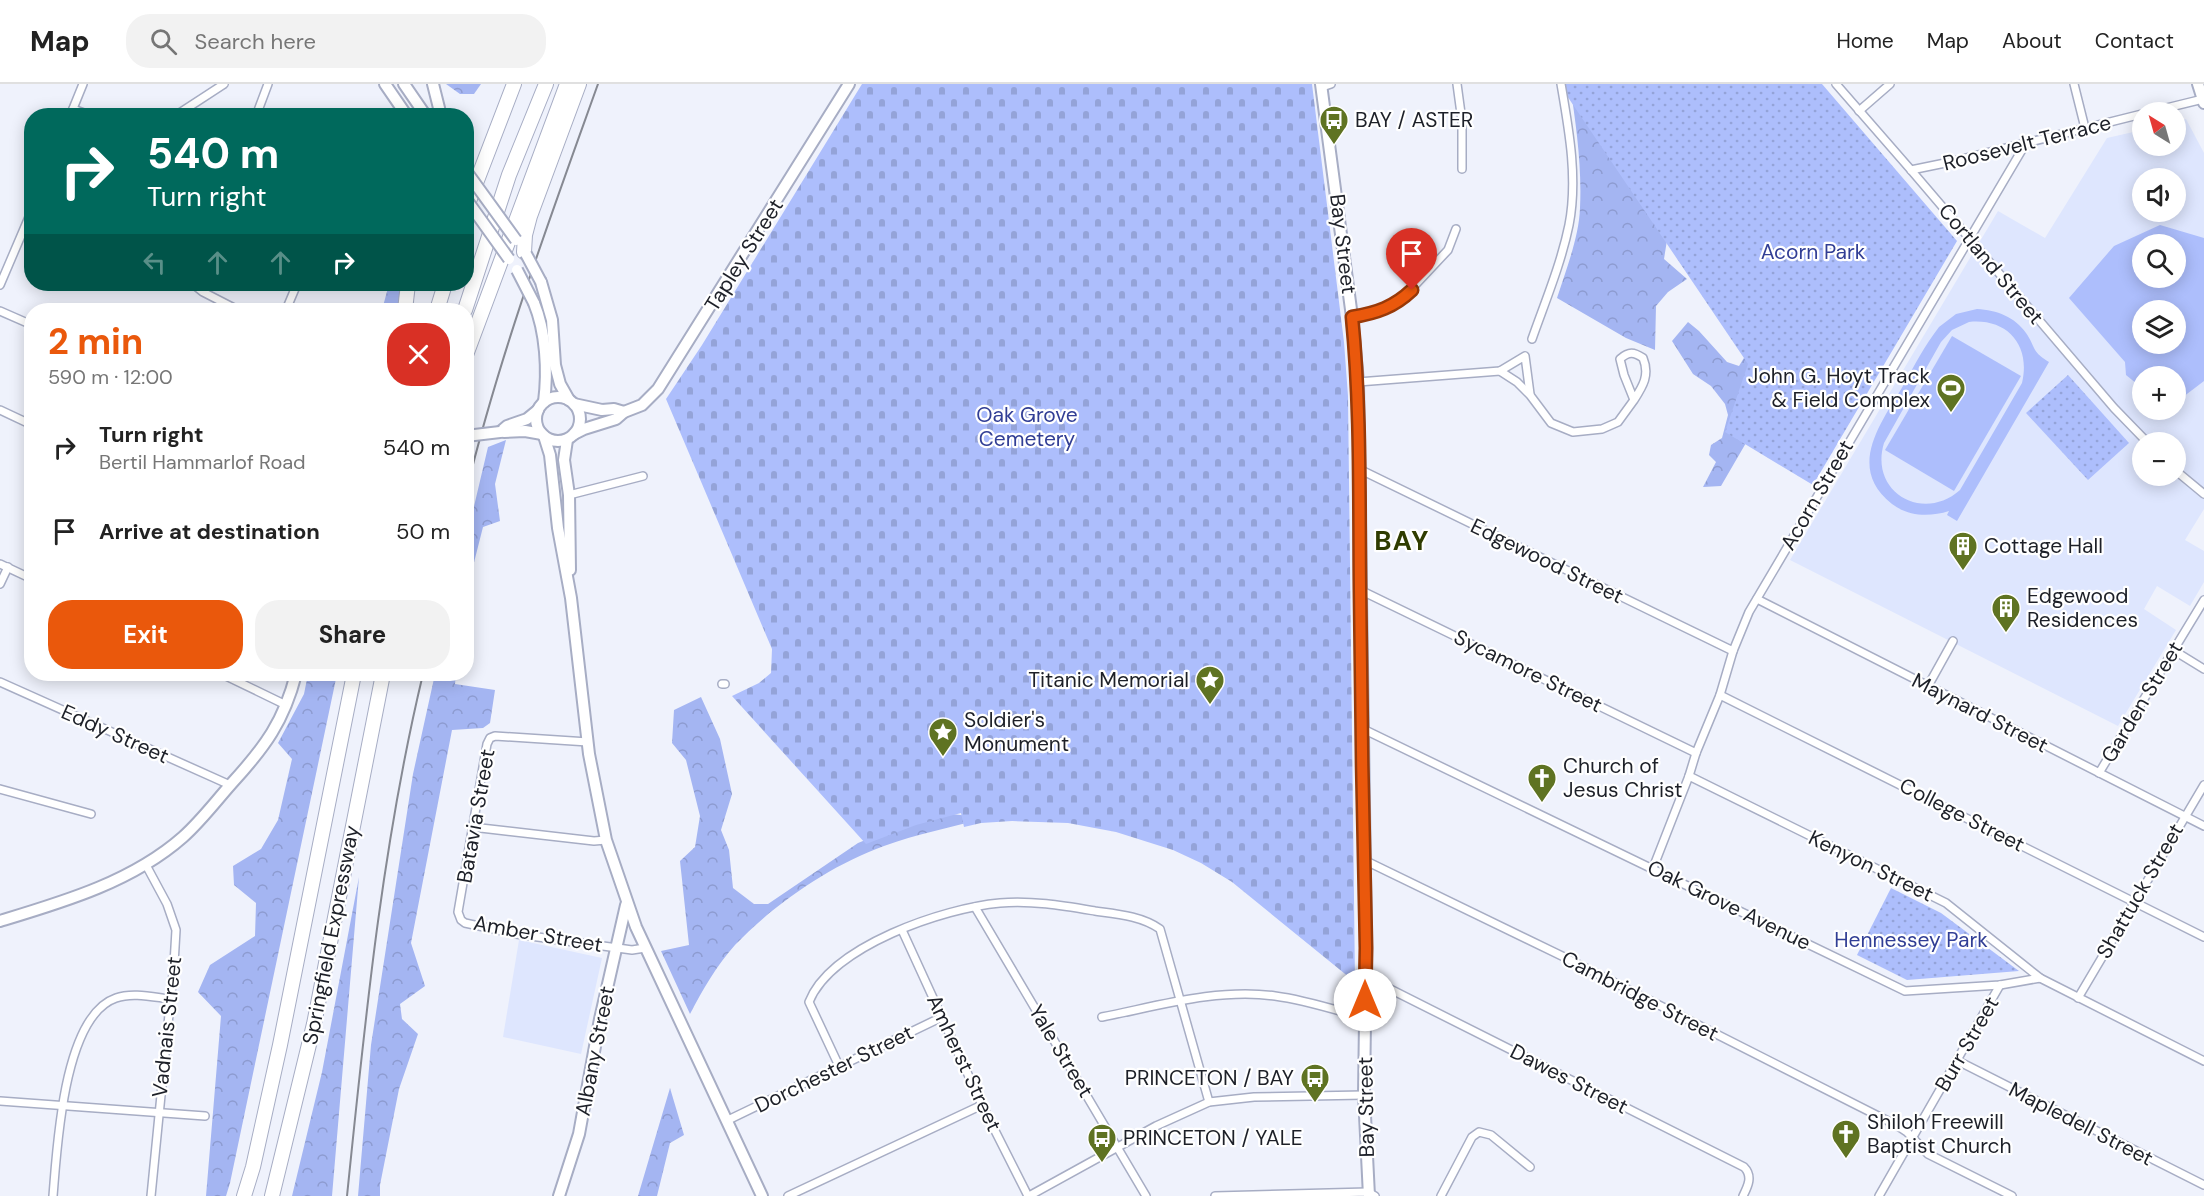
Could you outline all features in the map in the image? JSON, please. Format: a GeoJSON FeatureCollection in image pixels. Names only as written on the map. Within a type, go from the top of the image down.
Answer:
{"type":"FeatureCollection","features":[{"type":"Feature","properties":{"kind":"highway"},"geometry":{"type":"LineString","coordinates":[[474,188],[514,84]]}},
{"type":"Feature","properties":{"kind":"highway"},"geometry":{"type":"LineString","coordinates":[[474,282],[509,175],[546,84]]}},
{"type":"Feature","properties":{"kind":"highway"},"geometry":{"type":"LineString","coordinates":[[474,334],[567,84]]}},
{"type":"Feature","properties":{"kind":"highway"},"geometry":{"type":"LineString","coordinates":[[525,253],[525,236],[530,216],[579,84]]}},
{"type":"Feature","properties":{"kind":"highway","name":"Springfield Expressway"},"geometry":{"type":"LineString","coordinates":[[244,1196],[253,1167],[280,1045],[353,681]]}},
{"type":"Feature","properties":{"kind":"highway","name":"Springfield Expressway"},"geometry":{"type":"LineString","coordinates":[[272,1196],[314,1024],[382,681]]}},
{"type":"Feature","properties":{"kind":"main road"},"geometry":{"type":"LineString","coordinates":[[385,84],[402,108]]}},
{"type":"Feature","properties":{"kind":"main road"},"geometry":{"type":"LineString","coordinates":[[404,84],[411,89],[422,108]]}},
{"type":"Feature","properties":{"kind":"main road"},"geometry":{"type":"LineString","coordinates":[[433,84],[439,108]]}},
{"type":"Feature","properties":{"kind":"main road","name":"Tapley Street"},"geometry":{"type":"LineString","coordinates":[[571,437],[584,429],[616,419],[624,412],[642,405],[658,389],[849,84]]}},
{"type":"Feature","properties":{"kind":"main road"},"geometry":{"type":"LineString","coordinates":[[2198,84],[2203,101]]}},
{"type":"Feature","properties":{"kind":"main road","name":"Bay Street"},"geometry":{"type":"LineString","coordinates":[[1324,85],[1358,382],[1366,948],[1364,1095],[1371,1195]]}},
{"type":"Feature","properties":{"kind":"main road"},"geometry":{"type":"LineString","coordinates":[[411,89],[413,108]]}},
{"type":"Feature","properties":{"kind":"main road"},"geometry":{"type":"LineString","coordinates":[[474,182],[525,253],[541,282],[552,320],[555,365],[560,384],[579,413],[580,419],[571,437],[564,460],[569,495],[571,598]]}},
{"type":"Feature","properties":{"kind":"main road"},"geometry":{"type":"LineString","coordinates":[[474,210],[517,270],[534,303],[544,349],[546,383],[536,420],[550,455],[558,528],[571,598],[588,742],[606,840],[627,904],[645,948],[762,1196]]}},
{"type":"Feature","properties":{"kind":"main road"},"geometry":{"type":"LineString","coordinates":[[500,432],[507,426],[527,419],[541,406],[556,397],[602,410],[624,412]]}},
{"type":"Feature","properties":{"kind":"main road"},"geometry":{"type":"LineString","coordinates":[[474,435],[525,431],[543,435],[555,441],[571,437]]}},
{"type":"Feature","properties":{"kind":"main road"},"geometry":{"type":"LineString","coordinates":[[0,921],[80,894],[126,875],[146,865],[183,837],[260,752],[272,735],[294,681]]}},
{"type":"Feature","properties":{"kind":"main road","name":"Albany Street"},"geometry":{"type":"LineString","coordinates":[[559,1196],[579,1134],[615,948],[627,904]]}},
{"type":"Feature","properties":{"kind":"street"},"geometry":{"type":"LineString","coordinates":[[74,108],[83,84]]}},
{"type":"Feature","properties":{"kind":"street"},"geometry":{"type":"LineString","coordinates":[[187,108],[224,84]]}},
{"type":"Feature","properties":{"kind":"street"},"geometry":{"type":"LineString","coordinates":[[259,108],[268,84]]}},
{"type":"Feature","properties":{"kind":"street"},"geometry":{"type":"LineString","coordinates":[[1457,84],[1462,121],[1462,169]]}},
{"type":"Feature","properties":{"kind":"street"},"geometry":{"type":"LineString","coordinates":[[1532,339],[1569,225],[1572,172],[1570,138],[1561,84]]}},
{"type":"Feature","properties":{"kind":"street","name":"Cortland Street"},"geometry":{"type":"LineString","coordinates":[[1836,84],[2114,408],[2137,432]]}},
{"type":"Feature","properties":{"kind":"street"},"geometry":{"type":"LineString","coordinates":[[1859,111],[1890,84]]}},
{"type":"Feature","properties":{"kind":"street"},"geometry":{"type":"LineString","coordinates":[[2074,84],[2085,128]]}},
{"type":"Feature","properties":{"kind":"street"},"geometry":{"type":"LineString","coordinates":[[2186,105],[2203,101]]}},
{"type":"Feature","properties":{"kind":"street","name":"Roosevelt Terrace"},"geometry":{"type":"LineString","coordinates":[[1911,170],[2132,116]]}},
{"type":"Feature","properties":{"kind":"street","name":"Acorn Street"},"geometry":{"type":"LineString","coordinates":[[1653,868],[1720,695],[1733,651],[1749,612],[2026,143]]}},
{"type":"Feature","properties":{"kind":"street"},"geometry":{"type":"LineString","coordinates":[[0,285],[24,229]]}},
{"type":"Feature","properties":{"kind":"street"},"geometry":{"type":"LineString","coordinates":[[1352,317],[1379,312],[1400,301],[1448,250],[1456,229]]}},
{"type":"Feature","properties":{"kind":"street"},"geometry":{"type":"LineString","coordinates":[[202,291],[224,303]]}},
{"type":"Feature","properties":{"kind":"street"},"geometry":{"type":"LineString","coordinates":[[0,311],[24,322]]}},
{"type":"Feature","properties":{"kind":"street"},"geometry":{"type":"LineString","coordinates":[[1500,371],[1517,382],[1530,395],[1551,423],[1573,432],[1602,429],[1618,422],[1634,400],[1645,380],[1646,366],[1643,358],[1632,352],[1626,353],[1620,359],[1623,375],[1634,400]]}},
{"type":"Feature","properties":{"kind":"street"},"geometry":{"type":"LineString","coordinates":[[1358,382],[1500,371],[1525,356],[1530,395]]}},
{"type":"Feature","properties":{"kind":"street"},"geometry":{"type":"LineString","coordinates":[[0,410],[24,421]]}},
{"type":"Feature","properties":{"kind":"street","name":"Edgewood Street"},"geometry":{"type":"LineString","coordinates":[[1360,470],[1733,651]]}},
{"type":"Feature","properties":{"kind":"street"},"geometry":{"type":"LineString","coordinates":[[569,495],[643,476]]}},
{"type":"Feature","properties":{"kind":"street"},"geometry":{"type":"LineString","coordinates":[[2186,479],[2204,494]]}},
{"type":"Feature","properties":{"kind":"street"},"geometry":{"type":"LineString","coordinates":[[0,564],[24,575]]}},
{"type":"Feature","properties":{"kind":"street"},"geometry":{"type":"LineString","coordinates":[[0,584],[8,567]]}},
{"type":"Feature","properties":{"kind":"street","name":"Sycamore Street"},"geometry":{"type":"LineString","coordinates":[[1360,590],[1696,753]]}},
{"type":"Feature","properties":{"kind":"street","name":"Maynard Street"},"geometry":{"type":"LineString","coordinates":[[1757,599],[2204,826]]}},
{"type":"Feature","properties":{"kind":"street","name":"Garden Street"},"geometry":{"type":"LineString","coordinates":[[2099,773],[2204,600]]}},
{"type":"Feature","properties":{"kind":"street"},"geometry":{"type":"LineString","coordinates":[[1928,686],[1953,641]]}},
{"type":"Feature","properties":{"kind":"street"},"geometry":{"type":"LineString","coordinates":[[2172,650],[2204,669]]}},
{"type":"Feature","properties":{"kind":"street"},"geometry":{"type":"LineString","coordinates":[[236,681],[286,705]]}},
{"type":"Feature","properties":{"kind":"street","name":"Eddy Street"},"geometry":{"type":"LineString","coordinates":[[0,682],[230,785]]}},
{"type":"Feature","properties":{"kind":"street","name":"College Street"},"geometry":{"type":"LineString","coordinates":[[1720,695],[2204,936]]}},
{"type":"Feature","properties":{"kind":"street","name":"Oak Grove Avenue"},"geometry":{"type":"LineString","coordinates":[[1363,729],[1905,991],[2000,985],[2040,978]]}},
{"type":"Feature","properties":{"kind":"street","name":"Batavia Street"},"geometry":{"type":"LineString","coordinates":[[461,920],[458,912],[487,744],[490,738],[495,736],[588,742]]}},
{"type":"Feature","properties":{"kind":"street","name":"Kenyon Street"},"geometry":{"type":"LineString","coordinates":[[1689,776],[1946,903],[2040,978]]}},
{"type":"Feature","properties":{"kind":"street","name":"Shattuck Street"},"geometry":{"type":"LineString","coordinates":[[2078,998],[2204,784]]}},
{"type":"Feature","properties":{"kind":"street"},"geometry":{"type":"LineString","coordinates":[[0,789],[91,814]]}},
{"type":"Feature","properties":{"kind":"street"},"geometry":{"type":"LineString","coordinates":[[472,827],[594,841],[606,840]]}},
{"type":"Feature","properties":{"kind":"street","name":"Cambridge Street"},"geometry":{"type":"LineString","coordinates":[[1364,860],[1564,957],[1898,1126],[1928,1154],[2012,1196]]}},
{"type":"Feature","properties":{"kind":"street","name":"Vadnais Street"},"geometry":{"type":"LineString","coordinates":[[146,865],[167,904],[176,930],[151,1196]]}},
{"type":"Feature","properties":{"kind":"street"},"geometry":{"type":"LineString","coordinates":[[839,1066],[809,1002],[815,989],[835,969],[866,946],[936,916],[1002,903],[1041,904],[1118,914],[1151,923],[1160,929],[1209,1102]]}},
{"type":"Feature","properties":{"kind":"street","name":"Yale Street"},"geometry":{"type":"LineString","coordinates":[[975,907],[1146,1196]]}},
{"type":"Feature","properties":{"kind":"street","name":"Amber Street"},"geometry":{"type":"LineString","coordinates":[[461,920],[465,923],[516,934],[632,950],[645,948]]}},
{"type":"Feature","properties":{"kind":"street","name":"Amherst Street"},"geometry":{"type":"LineString","coordinates":[[902,930],[982,1105],[1028,1196]]}},
{"type":"Feature","properties":{"kind":"street"},"geometry":{"type":"LineString","coordinates":[[2040,978],[2204,1061]]}},
{"type":"Feature","properties":{"kind":"street","name":"Dawes Street"},"geometry":{"type":"LineString","coordinates":[[1364,982],[1390,989],[1744,1167],[1748,1171],[1749,1180],[1743,1196]]}},
{"type":"Feature","properties":{"kind":"street","name":"Burr Street"},"geometry":{"type":"LineString","coordinates":[[1879,1196],[1958,1062],[2000,985]]}},
{"type":"Feature","properties":{"kind":"street"},"geometry":{"type":"LineString","coordinates":[[53,1196],[62,1106],[70,1064],[91,1019],[100,1007],[110,1000],[127,995],[170,999]]}},
{"type":"Feature","properties":{"kind":"street"},"geometry":{"type":"LineString","coordinates":[[1102,1017],[1180,1002],[1235,995],[1275,996],[1365,1018]]}},
{"type":"Feature","properties":{"kind":"street","name":"Dorchester Street"},"geometry":{"type":"LineString","coordinates":[[726,1121],[942,1017]]}},
{"type":"Feature","properties":{"kind":"street","name":"Mapledell Street"},"geometry":{"type":"LineString","coordinates":[[1958,1062],[2204,1185]]}},
{"type":"Feature","properties":{"kind":"street"},"geometry":{"type":"LineString","coordinates":[[1028,1196],[1156,1126],[1209,1102],[1254,1096],[1364,1095]]}},
{"type":"Feature","properties":{"kind":"street"},"geometry":{"type":"LineString","coordinates":[[0,1101],[205,1116]]}},
{"type":"Feature","properties":{"kind":"street"},"geometry":{"type":"LineString","coordinates":[[788,1196],[982,1105]]}},
{"type":"Feature","properties":{"kind":"street"},"geometry":{"type":"LineString","coordinates":[[1442,1196],[1472,1137],[1479,1132],[1491,1135],[1530,1167]]}},
{"type":"Feature","properties":{"kind":"street"},"geometry":{"type":"LineString","coordinates":[[1215,1196],[1371,1195]]}},
{"type":"Feature","properties":{"kind":"shaded area"},"geometry":{"type":"Polygon","coordinates":[[[2186,119],[2204,153],[2204,509],[2185,540],[2204,551],[2204,582],[2190,606],[2157,586],[2144,609],[2176,630],[2118,726],[1790,560],[1998,211],[2045,238],[2107,138],[2132,132],[2132,156],[2186,156],[2186,119]]]}},
{"type":"Feature","properties":{"kind":"shaded area"},"geometry":{"type":"Polygon","coordinates":[[[519,940],[602,958],[581,1054],[503,1037],[519,940]]]}},
{"type":"Feature","properties":{"kind":"green space"},"geometry":{"type":"Polygon","coordinates":[[[446,84],[481,84],[474,94],[460,94],[446,84]]]}},
{"type":"Feature","properties":{"kind":"green space","name":"Oak Grove Cemetery"},"geometry":{"type":"Polygon","coordinates":[[[862,84],[1312,84],[1344,342],[1348,396],[1355,982],[1232,882],[1201,863],[1173,850],[1116,832],[1068,823],[1012,821],[981,823],[964,827],[961,813],[916,825],[866,844],[732,696],[759,683],[771,673],[772,649],[666,399],[702,345],[862,84]]]}},
{"type":"Feature","properties":{"kind":"green space","name":"Acorn Park"},"geometry":{"type":"Polygon","coordinates":[[[1559,84],[1822,84],[1957,241],[1813,485],[1725,432],[1748,364],[1559,84]]]}},
{"type":"Feature","properties":{"kind":"green space"},"geometry":{"type":"Polygon","coordinates":[[[1570,84],[1668,234],[1664,259],[1687,279],[1668,292],[1656,306],[1655,350],[1626,338],[1557,298],[1575,242],[1580,208],[1579,161],[1570,84]]]}},
{"type":"Feature","properties":{"kind":"green space"},"geometry":{"type":"Polygon","coordinates":[[[2160,225],[2204,238],[2204,381],[2186,395],[2186,366],[2132,366],[2132,380],[2126,375],[2125,362],[2069,298],[2114,246],[2132,238],[2132,288],[2186,288],[2186,234],[2140,234],[2160,225]]]}},
{"type":"Feature","properties":{"kind":"green space"},"geometry":{"type":"Polygon","coordinates":[[[387,291],[400,291],[398,303],[384,303],[387,291]]]}},
{"type":"Feature","properties":{"kind":"green space"},"geometry":{"type":"Polygon","coordinates":[[[1977,309],[2005,315],[2022,327],[2036,352],[2049,362],[1957,521],[1947,515],[1949,511],[1920,515],[1912,514],[1892,504],[1878,490],[1871,476],[1869,461],[1878,430],[1920,356],[1939,327],[1956,314],[1977,309]],[[1969,322],[1952,330],[1941,342],[1884,443],[1881,460],[1884,476],[1892,488],[1903,497],[1916,503],[1930,503],[1945,499],[1960,490],[2022,383],[2024,369],[2019,346],[2005,330],[1995,324],[1969,322]]]}},
{"type":"Feature","properties":{"kind":"green space"},"geometry":{"type":"Polygon","coordinates":[[[1688,322],[1727,362],[1739,366],[1750,348],[1757,424],[1721,486],[1703,487],[1716,462],[1709,455],[1711,445],[1722,438],[1728,415],[1725,404],[1711,386],[1693,374],[1672,341],[1688,322]]]}},
{"type":"Feature","properties":{"kind":"green space"},"geometry":{"type":"Polygon","coordinates":[[[1952,336],[2021,376],[1954,491],[1885,450],[1952,336]]]}},
{"type":"Feature","properties":{"kind":"green space"},"geometry":{"type":"Polygon","coordinates":[[[2068,375],[2129,443],[2088,480],[2026,413],[2068,375]]]}},
{"type":"Feature","properties":{"kind":"green space"},"geometry":{"type":"Polygon","coordinates":[[[506,440],[495,484],[500,521],[483,527],[474,562],[474,506],[488,447],[506,440]]]}},
{"type":"Feature","properties":{"kind":"green space"},"geometry":{"type":"Polygon","coordinates":[[[307,681],[336,681],[230,1183],[226,1196],[206,1196],[221,1016],[198,992],[210,965],[255,936],[256,903],[234,885],[233,866],[261,849],[278,820],[292,759],[278,743],[304,694],[307,681]]]}},
{"type":"Feature","properties":{"kind":"green space"},"geometry":{"type":"Polygon","coordinates":[[[433,681],[455,681],[455,684],[495,690],[490,723],[483,728],[452,730],[411,943],[425,986],[400,1004],[402,1019],[418,1034],[399,1089],[380,1185],[380,1196],[358,1196],[371,1045],[413,774],[433,681]]]}},
{"type":"Feature","properties":{"kind":"green space"},"geometry":{"type":"Polygon","coordinates":[[[701,697],[720,739],[732,794],[721,830],[729,850],[733,888],[754,904],[768,904],[858,843],[890,830],[884,806],[986,818],[884,846],[844,864],[804,887],[767,915],[735,945],[722,961],[690,1014],[661,951],[689,945],[680,861],[695,847],[700,816],[686,760],[672,743],[674,710],[701,697]]]}},
{"type":"Feature","properties":{"kind":"green space"},"geometry":{"type":"Polygon","coordinates":[[[359,877],[332,1196],[292,1196],[322,1072],[359,877]]]}},
{"type":"Feature","properties":{"kind":"green space","name":"Hennessey Park"},"geometry":{"type":"Polygon","coordinates":[[[1891,888],[1941,913],[2019,971],[1907,980],[1857,955],[1891,888]]]}},
{"type":"Feature","properties":{"kind":"green space"},"geometry":{"type":"Polygon","coordinates":[[[670,1088],[684,1135],[670,1143],[657,1196],[638,1196],[670,1088]]]}},
{"type":"Feature","properties":{"kind":"railway"},"geometry":{"type":"LineString","coordinates":[[474,460],[510,337],[598,84]]}},
{"type":"Feature","properties":{"kind":"railway"},"geometry":{"type":"LineString","coordinates":[[347,1196],[376,934],[396,803],[421,681]]}},
{"type":"Feature","properties":{"kind":"place","name":"BAY / ASTER"},"geometry":{"type":"Point","coordinates":[1334,146]}},
{"type":"Feature","properties":{"kind":"place","name":"John G. Hoyt Track & Field Complex"},"geometry":{"type":"Point","coordinates":[1951,414]}},
{"type":"Feature","properties":{"kind":"place","name":"Cottage Hall"},"geometry":{"type":"Point","coordinates":[1963,572]}},
{"type":"Feature","properties":{"kind":"place","name":"Edgewood Residences"},"geometry":{"type":"Point","coordinates":[2006,634]}},
{"type":"Feature","properties":{"kind":"place","name":"Titanic Memorial"},"geometry":{"type":"Point","coordinates":[1210,706]}},
{"type":"Feature","properties":{"kind":"place","name":"Soldier's Monument"},"geometry":{"type":"Point","coordinates":[943,758]}},
{"type":"Feature","properties":{"kind":"place","name":"Church of Jesus Christ"},"geometry":{"type":"Point","coordinates":[1542,804]}},
{"type":"Feature","properties":{"kind":"place","name":"PRINCETON / BAY"},"geometry":{"type":"Point","coordinates":[1315,1104]}},
{"type":"Feature","properties":{"kind":"place","name":"Shiloh Freewill Baptist Church"},"geometry":{"type":"Point","coordinates":[1846,1160]}},
{"type":"Feature","properties":{"kind":"place","name":"PRINCETON / YALE"},"geometry":{"type":"Point","coordinates":[1102,1164]}},
{"type":"Feature","properties":{"kind":"district","name":"BAY"},"geometry":{"type":"Point","coordinates":[1402,540]}},
{"type":"Feature","properties":{"kind":"route"},"geometry":{"type":"LineString","coordinates":[[1365,1000],[1360,453],[1358,382],[1352,317],[1385,310],[1412,290]]}}]}
